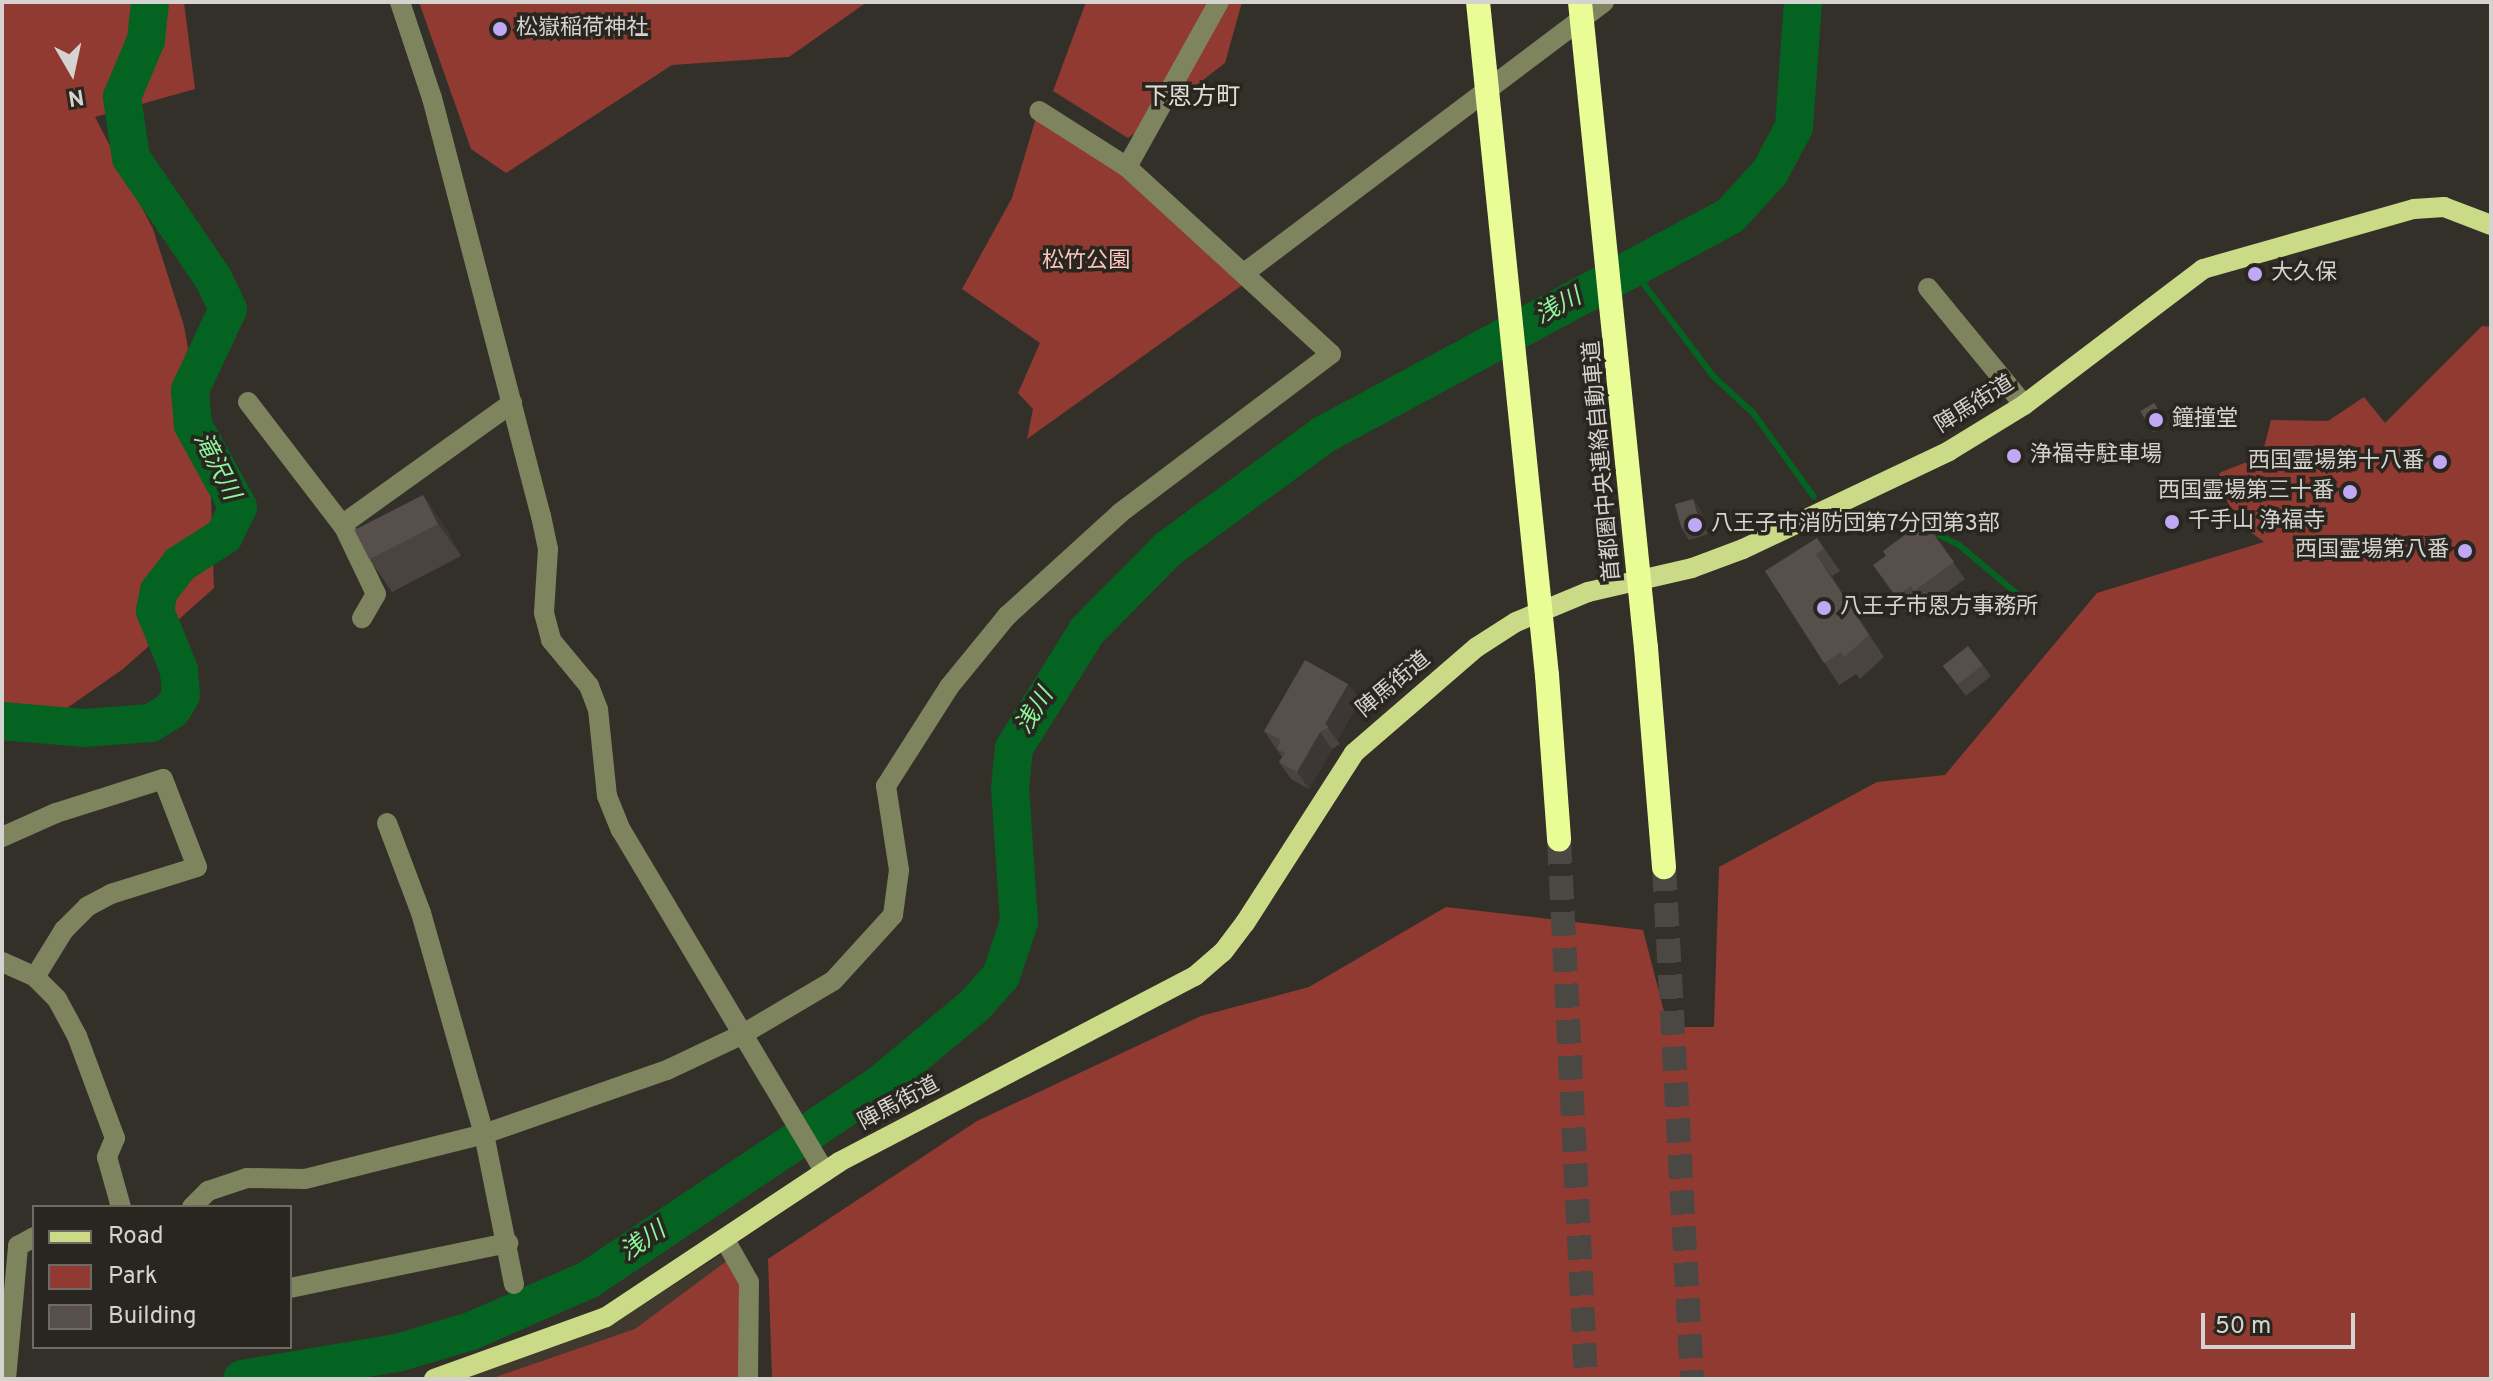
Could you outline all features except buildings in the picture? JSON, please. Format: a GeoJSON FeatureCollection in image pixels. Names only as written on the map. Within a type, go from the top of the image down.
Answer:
{"type":"FeatureCollection","features":[{"type":"Feature","properties":{"kind":"highway"},"geometry":{"type":"LineString","coordinates":[[1478,2],[1547,675],[1559,840]]}},
{"type":"Feature","properties":{"kind":"highway","name":"首都圏中央連絡自動車道"},"geometry":{"type":"LineString","coordinates":[[1580,2],[1646,648],[1664,867]]}},
{"type":"Feature","properties":{"kind":"main road","name":"陣馬街道"},"geometry":{"type":"LineString","coordinates":[[434,1379],[579,1330],[725,1240],[821,1166],[1195,976],[1223,952],[1245,923],[1354,753],[1392,715],[1490,639],[1588,592],[1692,568],[1743,549],[1949,451],[2024,405],[2203,269],[2414,209],[2444,207],[2491,225]]}},
{"type":"Feature","properties":{"kind":"street"},"geometry":{"type":"LineString","coordinates":[[400,2],[432,98],[548,549],[544,613],[562,659],[589,686],[598,709],[607,796],[621,830],[792,1122],[821,1166]]}},
{"type":"Feature","properties":{"kind":"street"},"geometry":{"type":"LineString","coordinates":[[1127,167],[1219,2]]}},
{"type":"Feature","properties":{"kind":"street"},"geometry":{"type":"LineString","coordinates":[[1247,271],[1604,2]]}},
{"type":"Feature","properties":{"kind":"street"},"geometry":{"type":"LineString","coordinates":[[194,1205],[208,1191],[247,1178],[305,1179],[484,1134],[667,1070],[743,1034],[833,981],[883,930],[898,897],[899,870],[886,786],[949,687],[1007,616],[1172,470],[1331,354],[1247,271],[1127,167],[1039,111]]}},
{"type":"Feature","properties":{"kind":"street"},"geometry":{"type":"LineString","coordinates":[[1928,288],[2024,405]]}},
{"type":"Feature","properties":{"kind":"street"},"geometry":{"type":"LineString","coordinates":[[248,402],[343,524],[376,594],[362,618]]}},
{"type":"Feature","properties":{"kind":"street"},"geometry":{"type":"LineString","coordinates":[[343,524],[512,403]]}},
{"type":"Feature","properties":{"kind":"street"},"geometry":{"type":"LineString","coordinates":[[2,837],[56,813],[163,779],[197,867],[111,894],[87,907],[64,930],[35,977]]}},
{"type":"Feature","properties":{"kind":"street"},"geometry":{"type":"LineString","coordinates":[[387,823],[421,913],[484,1134],[514,1284]]}},
{"type":"Feature","properties":{"kind":"street"},"geometry":{"type":"LineString","coordinates":[[2,962],[35,977],[57,999],[77,1036],[115,1138],[107,1157],[120,1205]]}},
{"type":"Feature","properties":{"kind":"street"},"geometry":{"type":"LineString","coordinates":[[7,1373],[18,1246],[32,1238]]}},
{"type":"Feature","properties":{"kind":"street"},"geometry":{"type":"LineString","coordinates":[[725,1240],[749,1282],[748,1379]]}},
{"type":"Feature","properties":{"kind":"street"},"geometry":{"type":"LineString","coordinates":[[292,1288],[508,1243]]}},
{"type":"Feature","properties":{"kind":"shaded area"},"geometry":{"type":"Polygon","coordinates":[[[730,1249],[749,1282],[748,1379],[459,1379],[624,1317],[730,1249]]]}},
{"type":"Feature","properties":{"kind":"green space"},"geometry":{"type":"Polygon","coordinates":[[[2,2],[184,2],[195,89],[95,117],[153,229],[184,326],[210,471],[214,588],[123,669],[57,715],[2,742],[2,2]]]}},
{"type":"Feature","properties":{"kind":"green space"},"geometry":{"type":"Polygon","coordinates":[[[419,2],[867,2],[789,57],[672,65],[506,173],[471,149],[419,2]]]}},
{"type":"Feature","properties":{"kind":"green space"},"geometry":{"type":"Polygon","coordinates":[[[1086,2],[1242,2],[1225,63],[1128,138],[1053,91],[1086,2]]]}},
{"type":"Feature","properties":{"kind":"green space","name":"松竹公園"},"geometry":{"type":"Polygon","coordinates":[[[1036,118],[1123,173],[1248,281],[1027,439],[1033,409],[1018,393],[1040,343],[962,289],[1012,198],[1036,118]]]}},
{"type":"Feature","properties":{"kind":"green space"},"geometry":{"type":"Polygon","coordinates":[[[2482,326],[2491,327],[2491,1379],[772,1379],[768,1259],[977,1121],[1201,1016],[1309,987],[1446,907],[1643,930],[1668,1027],[1714,1027],[1719,867],[1877,782],[1945,775],[2097,593],[2264,542],[2233,519],[2219,473],[2262,456],[2271,420],[2328,421],[2364,397],[2385,423],[2482,326]]]}},
{"type":"Feature","properties":{"kind":"green space"},"geometry":{"type":"Polygon","coordinates":[[[728,1260],[742,1291],[739,1379],[490,1379],[635,1329],[728,1260]]]}},
{"type":"Feature","properties":{"kind":"waterway","name":"滝沢川"},"geometry":{"type":"LineString","coordinates":[[2,721],[83,728],[151,723],[172,710],[181,695],[179,670],[155,611],[159,591],[180,564],[224,536],[238,507],[193,425],[190,390],[228,309],[213,278],[131,158],[122,97],[146,40],[150,2]]}},
{"type":"Feature","properties":{"kind":"waterway","name":"浅川"},"geometry":{"type":"LineString","coordinates":[[242,1379],[401,1352],[471,1331],[588,1280],[878,1086],[974,1006],[1001,976],[1019,922],[1010,788],[1014,748],[1087,631],[1168,549],[1323,435],[1730,216],[1770,172],[1794,127],[1803,2]]}},
{"type":"Feature","properties":{"kind":"waterway"},"geometry":{"type":"LineString","coordinates":[[1634,271],[1713,376],[1754,414],[1814,497]]}},
{"type":"Feature","properties":{"kind":"waterway"},"geometry":{"type":"LineString","coordinates":[[1836,518],[1883,517],[1919,525],[1959,545],[2016,593]]}},
{"type":"Feature","properties":{"kind":"tunnel"},"geometry":{"type":"LineString","coordinates":[[1559,840],[1586,1379]]}},
{"type":"Feature","properties":{"kind":"tunnel"},"geometry":{"type":"LineString","coordinates":[[1664,867],[1692,1379]]}},
{"type":"Feature","properties":{"kind":"place","name":"松嶽稲荷神社"},"geometry":{"type":"Point","coordinates":[500,29]}},
{"type":"Feature","properties":{"kind":"place","name":"大久保"},"geometry":{"type":"Point","coordinates":[2255,274]}},
{"type":"Feature","properties":{"kind":"place","name":"鐘撞堂"},"geometry":{"type":"Point","coordinates":[2156,420]}},
{"type":"Feature","properties":{"kind":"place","name":"浄福寺駐車場"},"geometry":{"type":"Point","coordinates":[2014,456]}},
{"type":"Feature","properties":{"kind":"place","name":"西国霊場第十八番"},"geometry":{"type":"Point","coordinates":[2440,462]}},
{"type":"Feature","properties":{"kind":"place","name":"西国霊場第三十番"},"geometry":{"type":"Point","coordinates":[2350,492]}},
{"type":"Feature","properties":{"kind":"place","name":"千手山 浄福寺"},"geometry":{"type":"Point","coordinates":[2172,522]}},
{"type":"Feature","properties":{"kind":"place","name":"八王子市消防団第7分団第3部"},"geometry":{"type":"Point","coordinates":[1695,525]}},
{"type":"Feature","properties":{"kind":"place","name":"西国霊場第八番"},"geometry":{"type":"Point","coordinates":[2465,551]}},
{"type":"Feature","properties":{"kind":"place","name":"八王子市恩方事務所"},"geometry":{"type":"Point","coordinates":[1824,608]}},
{"type":"Feature","properties":{"kind":"district","name":"下恩方町"},"geometry":{"type":"Point","coordinates":[1192,99]}}]}
